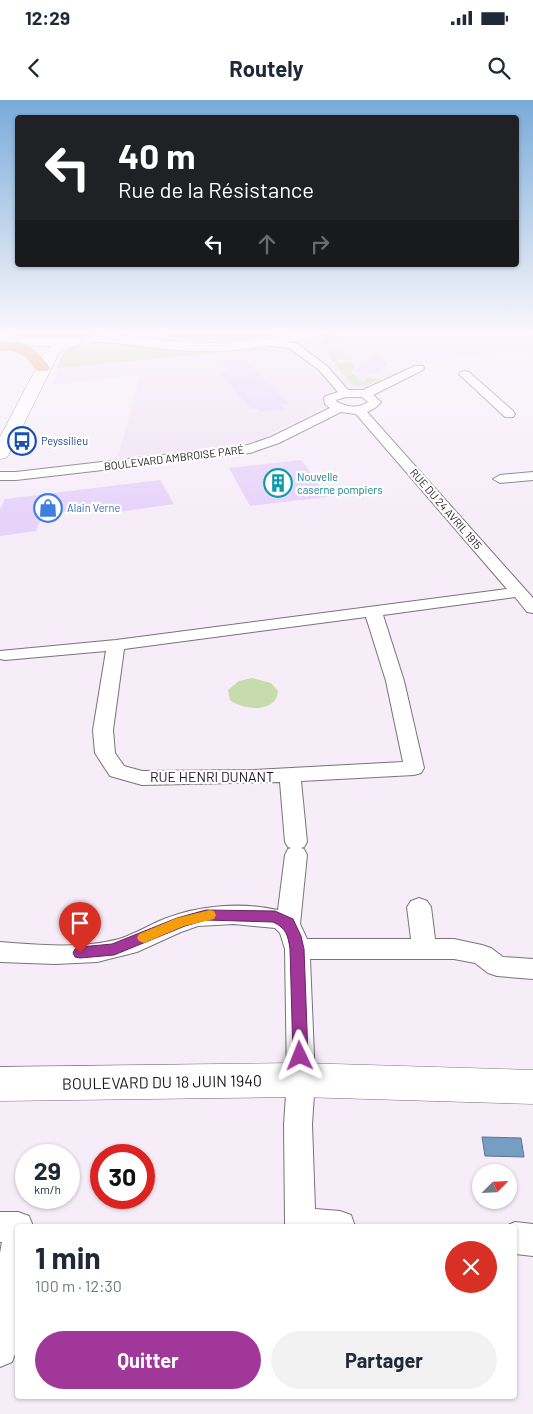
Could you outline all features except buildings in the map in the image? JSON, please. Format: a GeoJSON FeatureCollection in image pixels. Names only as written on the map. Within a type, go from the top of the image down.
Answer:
{"type":"FeatureCollection","features":[{"type":"Feature","properties":{"kind":"main road"},"geometry":{"type":"LineString","coordinates":[[0,454],[31,391]]}},
{"type":"Feature","properties":{"kind":"main road","name":"BOULEVARD DU 18 JUIN 1940"},"geometry":{"type":"LineString","coordinates":[[0,1084],[301,1080],[533,1086]]}},
{"type":"Feature","properties":{"kind":"street"},"geometry":{"type":"LineString","coordinates":[[365,394],[371,391]]}},
{"type":"Feature","properties":{"kind":"street"},"geometry":{"type":"LineString","coordinates":[[484,391],[508,414]]}},
{"type":"Feature","properties":{"kind":"street"},"geometry":{"type":"LineString","coordinates":[[345,393],[365,394],[374,399],[374,404],[359,410],[340,408],[329,401],[333,396],[345,393]]}},
{"type":"Feature","properties":{"kind":"street","name":"BOULEVARD AMBROISE PARÉ"},"geometry":{"type":"LineString","coordinates":[[0,476],[16,476],[250,449],[275,440],[340,408]]}},
{"type":"Feature","properties":{"kind":"street","name":"RUE DU 24 AVRIL 1915"},"geometry":{"type":"LineString","coordinates":[[359,410],[533,608]]}},
{"type":"Feature","properties":{"kind":"street"},"geometry":{"type":"LineString","coordinates":[[500,479],[533,476]]}},
{"type":"Feature","properties":{"kind":"street"},"geometry":{"type":"LineString","coordinates":[[5,655],[116,645],[519,592]]}},
{"type":"Feature","properties":{"kind":"street","name":"RUE HENRI DUNANT"},"geometry":{"type":"LineString","coordinates":[[116,645],[102,730],[105,753],[117,771],[142,778],[290,776],[414,768],[395,681],[373,611]]}},
{"type":"Feature","properties":{"kind":"street","name":"RUE HENRI DUNANT"},"geometry":{"type":"LineString","coordinates":[[288,923],[296,849],[290,776]]}},
{"type":"Feature","properties":{"kind":"street"},"geometry":{"type":"LineString","coordinates":[[419,907],[424,949]]}},
{"type":"Feature","properties":{"kind":"street"},"geometry":{"type":"LineString","coordinates":[[0,952],[98,953],[114,950],[182,921],[206,915],[275,916],[288,923],[297,949],[301,1080],[298,1124],[300,1224]]}},
{"type":"Feature","properties":{"kind":"street"},"geometry":{"type":"LineString","coordinates":[[297,949],[454,949],[482,955],[497,966],[533,969]]}},
{"type":"Feature","properties":{"kind":"street"},"geometry":{"type":"LineString","coordinates":[[0,1226],[15,1227]]}},
{"type":"Feature","properties":{"kind":"street"},"geometry":{"type":"LineString","coordinates":[[517,1238],[533,1240]]}},
{"type":"Feature","properties":{"kind":"street"},"geometry":{"type":"LineString","coordinates":[[7,1337],[15,1266]]}},
{"type":"Feature","properties":{"kind":"shaded area"},"geometry":{"type":"Polygon","coordinates":[[[136,391],[357,391],[254,442],[118,458],[136,391]]]}},
{"type":"Feature","properties":{"kind":"green space"},"geometry":{"type":"Polygon","coordinates":[[[252,678],[271,683],[278,691],[276,698],[271,704],[265,707],[250,708],[230,700],[228,690],[239,681],[252,678]]]}},
{"type":"Feature","properties":{"kind":"water"},"geometry":{"type":"Polygon","coordinates":[[[482,1137],[521,1138],[524,1157],[485,1156],[482,1137]]]}},
{"type":"Feature","properties":{"kind":"slow traffic"},"geometry":{"type":"LineString","coordinates":[[144,938],[182,921],[210,915]]}},
{"type":"Feature","properties":{"kind":"place","name":"Peyssilieu"},"geometry":{"type":"Point","coordinates":[22,441]}},
{"type":"Feature","properties":{"kind":"place","name":"Nouvelle caserne pompiers"},"geometry":{"type":"Point","coordinates":[278,483]}},
{"type":"Feature","properties":{"kind":"place","name":"Alain Verne"},"geometry":{"type":"Point","coordinates":[48,508]}},
{"type":"Feature","properties":{"kind":"route"},"geometry":{"type":"LineString","coordinates":[[80,953],[98,953],[114,950],[182,921],[206,915],[275,916],[288,923],[297,949],[300,1056]]}}]}
